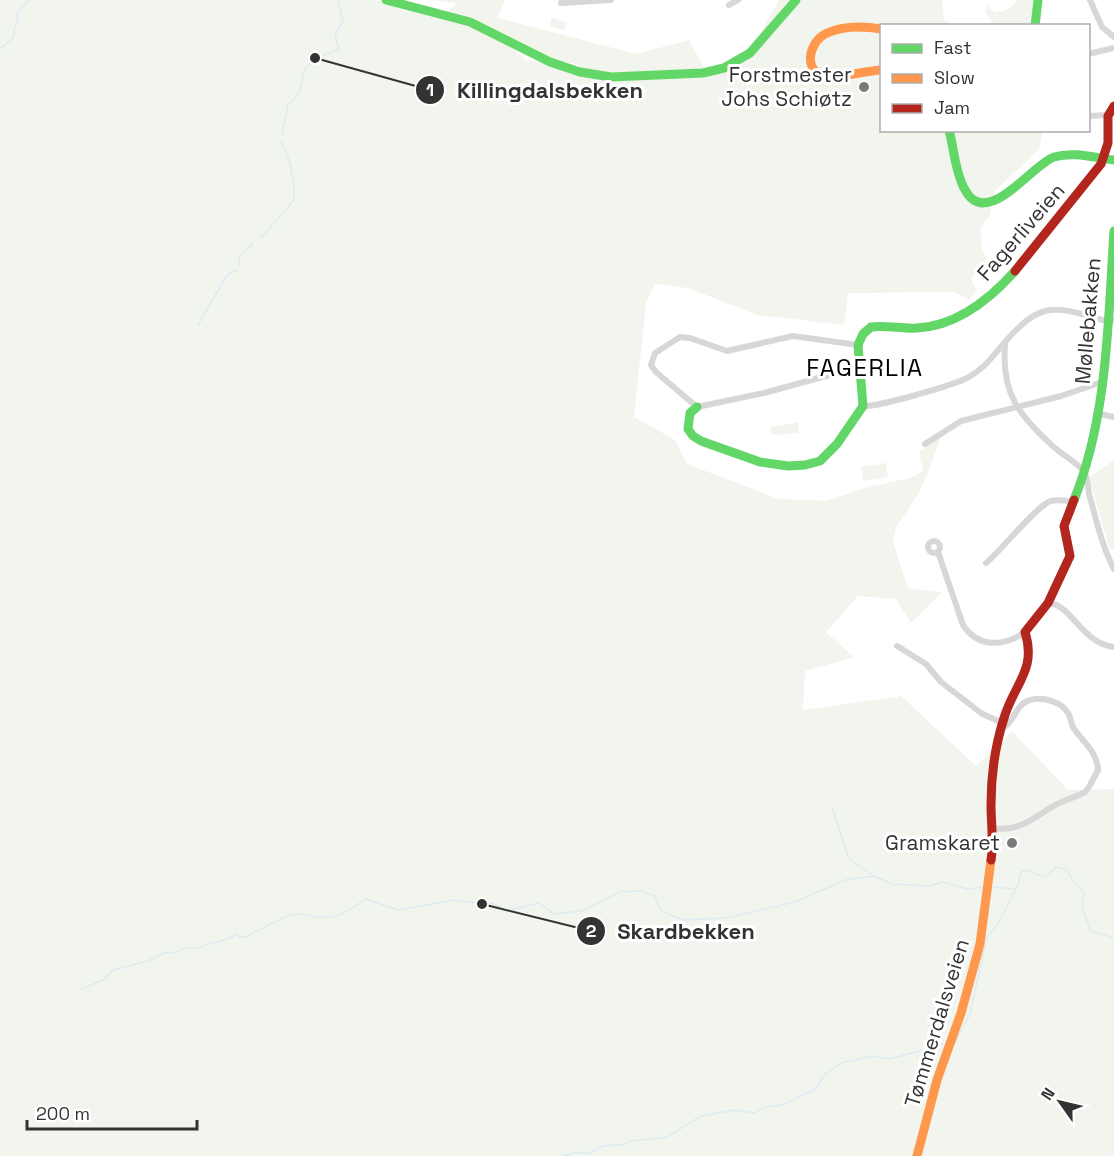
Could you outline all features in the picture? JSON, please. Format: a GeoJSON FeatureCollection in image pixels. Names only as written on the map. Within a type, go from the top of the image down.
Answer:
{"type":"FeatureCollection","features":[{"type":"Feature","properties":{"kind":"street"},"geometry":{"type":"LineString","coordinates":[[386,0],[470,22],[550,62],[602,76],[629,77],[703,73],[733,64],[758,44],[796,0]]}},
{"type":"Feature","properties":{"kind":"street"},"geometry":{"type":"LineString","coordinates":[[561,3],[611,0]]}},
{"type":"Feature","properties":{"kind":"street"},"geometry":{"type":"LineString","coordinates":[[729,5],[738,0]]}},
{"type":"Feature","properties":{"kind":"street"},"geometry":{"type":"LineString","coordinates":[[1035,24],[1038,0]]}},
{"type":"Feature","properties":{"kind":"street"},"geometry":{"type":"LineString","coordinates":[[1090,0],[1102,27],[1114,37]]}},
{"type":"Feature","properties":{"kind":"street"},"geometry":{"type":"LineString","coordinates":[[880,29],[852,27],[828,32],[814,43],[809,58],[815,70],[828,78],[880,70]]}},
{"type":"Feature","properties":{"kind":"street"},"geometry":{"type":"LineString","coordinates":[[1090,54],[1114,48]]}},
{"type":"Feature","properties":{"kind":"street"},"geometry":{"type":"LineString","coordinates":[[1104,159],[1108,143],[1108,115],[1114,106]]}},
{"type":"Feature","properties":{"kind":"street"},"geometry":{"type":"LineString","coordinates":[[1090,116],[1108,115]]}},
{"type":"Feature","properties":{"kind":"street"},"geometry":{"type":"LineString","coordinates":[[950,132],[964,189],[974,199],[984,202],[993,202],[1002,198],[1040,164],[1051,158],[1075,154],[1114,163]]}},
{"type":"Feature","properties":{"kind":"street","name":"Fagerliveien"},"geometry":{"type":"LineString","coordinates":[[858,345],[863,334],[871,327],[918,328],[940,324],[989,297],[1013,276],[1104,159]]}},
{"type":"Feature","properties":{"kind":"street","name":"Møllebakken"},"geometry":{"type":"LineString","coordinates":[[1025,632],[1042,607],[1048,603],[1070,556],[1064,526],[1085,473],[1102,382],[1111,320],[1114,231]]}},
{"type":"Feature","properties":{"kind":"street"},"geometry":{"type":"LineString","coordinates":[[863,406],[878,405],[965,379],[980,369],[1028,319],[1046,311],[1065,310],[1111,320]]}},
{"type":"Feature","properties":{"kind":"street"},"geometry":{"type":"LineString","coordinates":[[697,407],[651,365],[657,350],[677,339],[690,338],[727,351],[793,336],[858,345],[863,406],[830,452],[823,459],[814,463],[785,466],[756,461],[695,437],[689,432],[687,422],[692,411],[697,407],[764,393],[859,367]]}},
{"type":"Feature","properties":{"kind":"street"},"geometry":{"type":"LineString","coordinates":[[1005,345],[1005,380],[1009,392],[1017,407],[1045,439],[1085,473],[1091,502],[1114,569]]}},
{"type":"Feature","properties":{"kind":"street"},"geometry":{"type":"LineString","coordinates":[[925,444],[961,421],[1061,396],[1102,382]]}},
{"type":"Feature","properties":{"kind":"street","name":"Møllebakken"},"geometry":{"type":"LineString","coordinates":[[1096,413],[1114,417]]}},
{"type":"Feature","properties":{"kind":"street"},"geometry":{"type":"LineString","coordinates":[[986,563],[1004,547],[1042,505],[1054,500],[1075,502]]}},
{"type":"Feature","properties":{"kind":"street"},"geometry":{"type":"LineString","coordinates":[[897,646],[926,663],[941,682],[1001,726],[1008,726],[1023,703],[1034,699],[1049,700],[1067,711],[1073,728],[1094,753],[1098,770],[1089,787],[1085,792],[1048,809],[1033,820],[1003,828],[992,828],[993,764],[1001,726],[1024,677],[1029,659],[1029,644],[1025,632],[998,643],[979,640],[970,634],[963,625],[938,552]]}},
{"type":"Feature","properties":{"kind":"street"},"geometry":{"type":"LineString","coordinates":[[1048,603],[1060,606],[1095,641],[1114,647]]}},
{"type":"Feature","properties":{"kind":"street","name":"Tømmerdalsveien"},"geometry":{"type":"LineString","coordinates":[[916,1156],[937,1080],[961,1013],[978,955],[991,867],[992,828]]}},
{"type":"Feature","properties":{"kind":"shaded area"},"geometry":{"type":"Polygon","coordinates":[[[0,0],[377,0],[404,10],[471,26],[511,47],[526,60],[540,62],[572,73],[730,70],[800,0],[942,0],[944,20],[951,24],[880,24],[880,132],[1043,132],[1039,149],[995,191],[989,217],[980,228],[982,248],[987,259],[971,279],[977,291],[969,300],[955,292],[848,293],[844,325],[757,315],[688,288],[655,284],[646,303],[634,417],[675,440],[687,464],[779,499],[827,501],[868,487],[911,478],[923,471],[919,452],[941,436],[917,496],[896,527],[893,542],[908,588],[942,592],[911,623],[896,599],[858,596],[826,632],[854,657],[805,671],[803,710],[901,696],[976,766],[1012,731],[1068,790],[1114,789],[1114,1156],[0,1156],[0,0]]]}},
{"type":"Feature","properties":{"kind":"shaded area"},"geometry":{"type":"Polygon","coordinates":[[[428,0],[505,0],[498,18],[636,54],[689,40],[705,69],[611,74],[582,69],[578,65],[567,62],[560,63],[447,12],[458,3],[428,0]]]}},
{"type":"Feature","properties":{"kind":"shaded area"},"geometry":{"type":"Polygon","coordinates":[[[779,0],[789,0],[759,36],[779,0]]]}},
{"type":"Feature","properties":{"kind":"shaded area"},"geometry":{"type":"Polygon","coordinates":[[[1018,0],[1034,0],[1030,24],[989,24],[992,22],[985,11],[988,6],[995,12],[1010,7],[1018,0]]]}},
{"type":"Feature","properties":{"kind":"shaded area"},"geometry":{"type":"Polygon","coordinates":[[[551,18],[567,22],[564,31],[550,26],[551,18]]]}},
{"type":"Feature","properties":{"kind":"shaded area"},"geometry":{"type":"Polygon","coordinates":[[[798,422],[799,433],[772,435],[771,427],[798,422]]]}},
{"type":"Feature","properties":{"kind":"shaded area"},"geometry":{"type":"Polygon","coordinates":[[[1114,460],[1114,550],[1110,550],[1089,478],[1114,460]]]}},
{"type":"Feature","properties":{"kind":"shaded area"},"geometry":{"type":"Polygon","coordinates":[[[886,463],[888,477],[863,481],[861,467],[886,463]]]}},
{"type":"Feature","properties":{"kind":"waterway"},"geometry":{"type":"LineString","coordinates":[[0,49],[14,37],[17,12],[30,0]]}},
{"type":"Feature","properties":{"kind":"waterway"},"geometry":{"type":"LineString","coordinates":[[282,134],[288,105],[299,94],[305,69],[315,58],[339,50],[335,34],[343,21],[338,0]]}},
{"type":"Feature","properties":{"kind":"waterway"},"geometry":{"type":"LineString","coordinates":[[261,238],[294,200],[294,185],[289,160],[281,142]]}},
{"type":"Feature","properties":{"kind":"waterway"},"geometry":{"type":"LineString","coordinates":[[239,264],[240,255],[253,244]]}},
{"type":"Feature","properties":{"kind":"waterway"},"geometry":{"type":"LineString","coordinates":[[198,325],[227,275],[237,270]]}},
{"type":"Feature","properties":{"kind":"waterway"},"geometry":{"type":"LineString","coordinates":[[832,807],[849,859],[873,875]]}},
{"type":"Feature","properties":{"kind":"waterway"},"geometry":{"type":"LineString","coordinates":[[993,887],[1014,889],[1018,885],[1021,872],[1026,870],[1044,877],[1057,867],[1066,869],[1084,893],[1082,907],[1091,931],[1114,938]]}},
{"type":"Feature","properties":{"kind":"waterway"},"geometry":{"type":"LineString","coordinates":[[82,989],[105,979],[113,970],[148,961],[164,953],[196,948],[237,934],[245,937],[292,915],[333,916],[366,899],[398,910],[455,900],[482,904],[492,903],[506,911],[539,903],[554,914],[582,911],[620,892],[641,891],[655,896],[660,910],[683,920],[726,918],[795,902],[845,880],[874,876],[892,884],[930,886],[943,882],[968,889],[984,887]]}},
{"type":"Feature","properties":{"kind":"waterway"},"geometry":{"type":"LineString","coordinates":[[955,1042],[970,1014],[987,937],[999,922],[1018,885]]}},
{"type":"Feature","properties":{"kind":"waterway"},"geometry":{"type":"LineString","coordinates":[[564,1156],[578,1152],[587,1154],[603,1146],[667,1137],[701,1116],[735,1110],[754,1113],[761,1108],[781,1105],[814,1091],[825,1074],[841,1063],[873,1056],[890,1059],[945,1044]]}},
{"type":"Feature","properties":{"kind":"traffic: fast"},"geometry":{"type":"LineString","coordinates":[[386,0],[470,22],[550,62],[580,72],[611,77],[703,73],[724,68],[750,53],[796,0]]}},
{"type":"Feature","properties":{"kind":"traffic: fast"},"geometry":{"type":"LineString","coordinates":[[1035,24],[1038,0]]}},
{"type":"Feature","properties":{"kind":"traffic: fast"},"geometry":{"type":"LineString","coordinates":[[949,132],[964,188],[973,200],[984,203],[996,200],[1009,192],[1044,162],[1054,157],[1077,155],[1114,160]]}},
{"type":"Feature","properties":{"kind":"traffic: fast"},"geometry":{"type":"LineString","coordinates":[[1074,500],[1094,435],[1100,401],[1108,333],[1114,231]]}},
{"type":"Feature","properties":{"kind":"traffic: fast"},"geometry":{"type":"LineString","coordinates":[[697,407],[690,413],[688,429],[701,441],[760,462],[788,466],[820,461],[837,444],[863,406],[858,345],[863,334],[871,327],[917,328],[945,322],[983,301],[1015,271]]}},
{"type":"Feature","properties":{"kind":"traffic: slow"},"geometry":{"type":"LineString","coordinates":[[880,29],[854,27],[834,30],[815,43],[810,56],[814,69],[827,77],[880,70]]}},
{"type":"Feature","properties":{"kind":"traffic: slow"},"geometry":{"type":"LineString","coordinates":[[917,1156],[937,1080],[961,1013],[980,944],[991,860]]}},
{"type":"Feature","properties":{"kind":"traffic: jam"},"geometry":{"type":"LineString","coordinates":[[1015,271],[1101,164],[1108,143],[1108,116],[1114,106]]}},
{"type":"Feature","properties":{"kind":"traffic: jam"},"geometry":{"type":"LineString","coordinates":[[991,860],[992,783],[998,739],[1008,706],[1026,667],[1028,645],[1025,632],[1048,603],[1070,556],[1064,526],[1074,500]]}},
{"type":"Feature","properties":{"kind":"place","name":"Killingdalsbekken"},"geometry":{"type":"Point","coordinates":[315,58]}},
{"type":"Feature","properties":{"kind":"place","name":"Forstmester Johs Schiøtz"},"geometry":{"type":"Point","coordinates":[864,87]}},
{"type":"Feature","properties":{"kind":"place","name":"Gramskaret"},"geometry":{"type":"Point","coordinates":[1012,843]}},
{"type":"Feature","properties":{"kind":"place","name":"Skardbekken"},"geometry":{"type":"Point","coordinates":[482,904]}},
{"type":"Feature","properties":{"kind":"district","name":"FAGERLIA"},"geometry":{"type":"Point","coordinates":[865,368]}}]}
